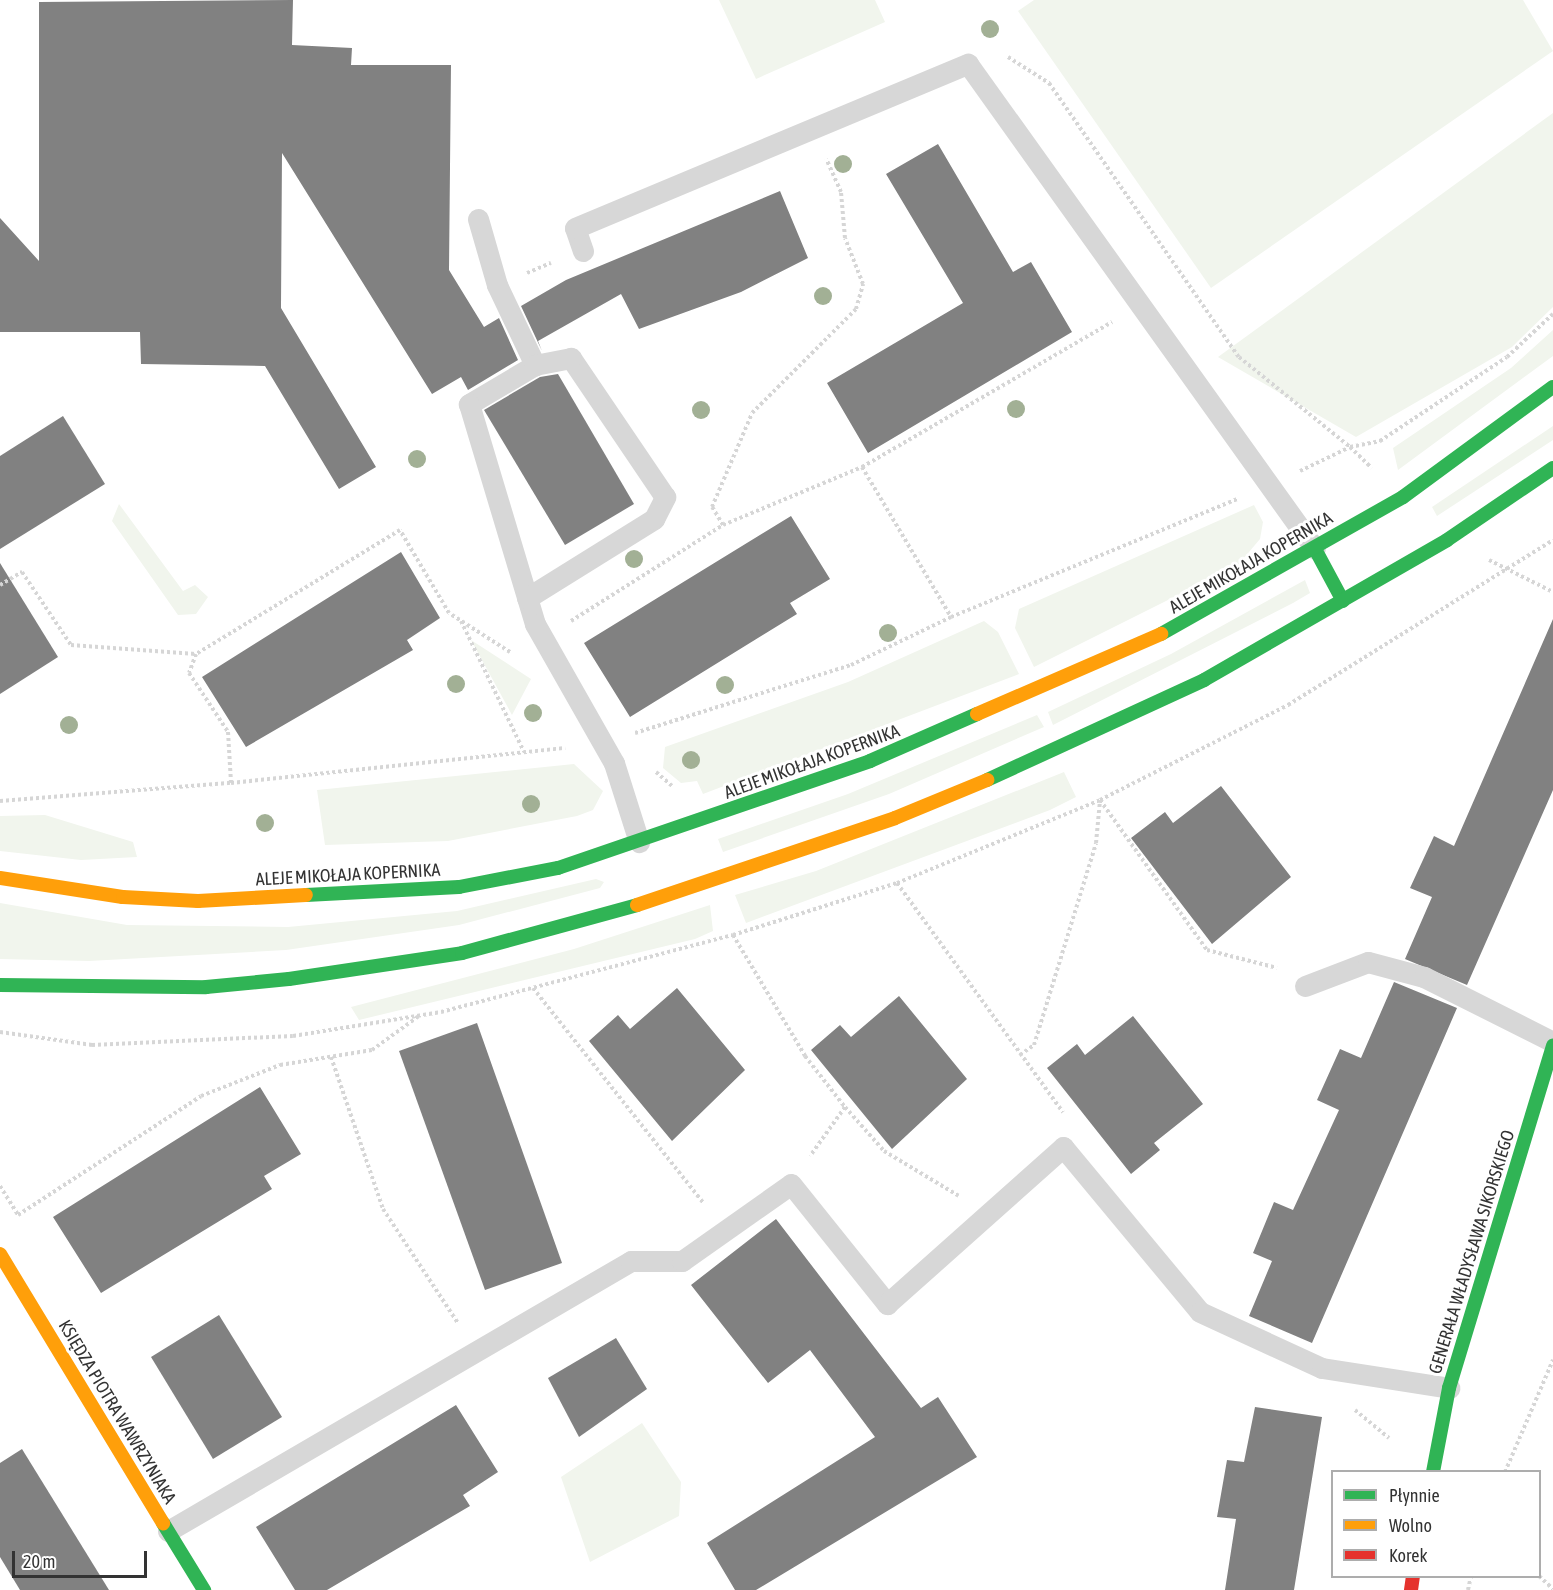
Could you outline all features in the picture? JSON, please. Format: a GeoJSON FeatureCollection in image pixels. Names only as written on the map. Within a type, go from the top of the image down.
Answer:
{"type":"FeatureCollection","features":[{"type":"Feature","properties":{"kind":"street","name":"ALEJE MIKOŁAJA KOPERNIKA"},"geometry":{"type":"LineString","coordinates":[[0,878],[123,897],[286,898],[459,887],[558,868],[692,825],[870,761],[1033,693],[1171,630],[1403,497],[1553,387]]}},
{"type":"Feature","properties":{"kind":"street"},"geometry":{"type":"LineString","coordinates":[[0,985],[206,987],[289,979],[462,953],[572,925],[895,818],[1062,749],[1204,680],[1447,540],[1553,468]]}},
{"type":"Feature","properties":{"kind":"street"},"geometry":{"type":"LineString","coordinates":[[1314,549],[1343,601]]}},
{"type":"Feature","properties":{"kind":"street","name":"GENERAŁA WŁADYSŁAWA SIKORSKIEGO"},"geometry":{"type":"LineString","coordinates":[[1433,1470],[1449,1388],[1553,1043]]}},
{"type":"Feature","properties":{"kind":"street","name":"KSIĘDZA PIOTRA WAWRZYNIAKA"},"geometry":{"type":"LineString","coordinates":[[0,1254],[204,1590]]}},
{"type":"Feature","properties":{"kind":"lane"},"geometry":{"type":"LineString","coordinates":[[584,250],[575,228],[968,64],[1314,549]]}},
{"type":"Feature","properties":{"kind":"lane"},"geometry":{"type":"LineString","coordinates":[[478,219],[497,285],[535,365]]}},
{"type":"Feature","properties":{"kind":"lane"},"geometry":{"type":"LineString","coordinates":[[527,598],[654,519],[664,497],[571,358],[535,365],[469,404],[527,598],[535,624],[614,763],[639,842]]}},
{"type":"Feature","properties":{"kind":"lane"},"geometry":{"type":"LineString","coordinates":[[1305,986],[1368,962],[1424,977],[1553,1043]]}},
{"type":"Feature","properties":{"kind":"lane"},"geometry":{"type":"LineString","coordinates":[[168,1531],[631,1261],[682,1261],[791,1184],[887,1304],[1063,1147],[1200,1312],[1322,1368],[1449,1388]]}},
{"type":"Feature","properties":{"kind":"path"},"geometry":{"type":"LineString","coordinates":[[968,64],[980,39],[1048,83],[1239,357],[1350,447],[1403,497]]}},
{"type":"Feature","properties":{"kind":"path"},"geometry":{"type":"LineString","coordinates":[[723,525],[712,507],[752,413],[856,309],[863,284],[842,221]]}},
{"type":"Feature","properties":{"kind":"path"},"geometry":{"type":"LineString","coordinates":[[573,634],[567,624],[723,525],[862,467],[976,406],[1139,306]]}},
{"type":"Feature","properties":{"kind":"path"},"geometry":{"type":"LineString","coordinates":[[1296,472],[1350,447],[1380,441],[1507,357],[1553,314]]}},
{"type":"Feature","properties":{"kind":"path"},"geometry":{"type":"LineString","coordinates":[[862,467],[951,617]]}},
{"type":"Feature","properties":{"kind":"path"},"geometry":{"type":"LineString","coordinates":[[632,734],[851,665],[951,617],[1249,494]]}},
{"type":"Feature","properties":{"kind":"path"},"geometry":{"type":"LineString","coordinates":[[0,585],[22,572],[71,645],[196,654],[400,530],[449,613],[513,654]]}},
{"type":"Feature","properties":{"kind":"path"},"geometry":{"type":"LineString","coordinates":[[0,1032],[92,1045],[293,1036],[420,1016],[733,935],[897,883],[1100,800],[1288,705],[1553,540]]}},
{"type":"Feature","properties":{"kind":"path"},"geometry":{"type":"LineString","coordinates":[[1507,569],[1553,591]]}},
{"type":"Feature","properties":{"kind":"path"},"geometry":{"type":"LineString","coordinates":[[461,620],[524,752]]}},
{"type":"Feature","properties":{"kind":"path"},"geometry":{"type":"LineString","coordinates":[[196,654],[189,673],[228,732],[231,783]]}},
{"type":"Feature","properties":{"kind":"path"},"geometry":{"type":"LineString","coordinates":[[626,724],[638,744]]}},
{"type":"Feature","properties":{"kind":"path"},"geometry":{"type":"LineString","coordinates":[[0,801],[231,783],[577,747]]}},
{"type":"Feature","properties":{"kind":"path"},"geometry":{"type":"LineString","coordinates":[[650,763],[662,783],[679,789],[692,825]]}},
{"type":"Feature","properties":{"kind":"path"},"geometry":{"type":"LineString","coordinates":[[1100,800],[1207,950],[1269,963],[1305,986]]}},
{"type":"Feature","properties":{"kind":"path"},"geometry":{"type":"LineString","coordinates":[[1020,1055],[1034,1045],[1096,843],[1100,800]]}},
{"type":"Feature","properties":{"kind":"path"},"geometry":{"type":"LineString","coordinates":[[897,883],[1020,1055],[1080,1134],[1063,1147]]}},
{"type":"Feature","properties":{"kind":"path"},"geometry":{"type":"LineString","coordinates":[[733,935],[806,1056],[845,1107],[884,1151],[988,1214]]}},
{"type":"Feature","properties":{"kind":"path"},"geometry":{"type":"LineString","coordinates":[[533,988],[725,1230]]}},
{"type":"Feature","properties":{"kind":"path"},"geometry":{"type":"LineString","coordinates":[[0,1186],[18,1215],[201,1096],[280,1065],[372,1050],[420,1016]]}},
{"type":"Feature","properties":{"kind":"path"},"geometry":{"type":"LineString","coordinates":[[331,1058],[383,1209],[476,1351]]}},
{"type":"Feature","properties":{"kind":"path"},"geometry":{"type":"LineString","coordinates":[[791,1184],[845,1107]]}},
{"type":"Feature","properties":{"kind":"path"},"geometry":{"type":"LineString","coordinates":[[1506,1470],[1553,1360]]}},
{"type":"Feature","properties":{"kind":"path"},"geometry":{"type":"LineString","coordinates":[[1541,1578],[1553,1589]]}},
{"type":"Feature","properties":{"kind":"shaded area"},"geometry":{"type":"Polygon","coordinates":[[[719,0],[875,0],[885,22],[756,79],[719,0]]]}},
{"type":"Feature","properties":{"kind":"shaded area"},"geometry":{"type":"Polygon","coordinates":[[[1034,0],[1523,0],[1553,51],[1211,288],[1018,11],[1034,0]]]}},
{"type":"Feature","properties":{"kind":"shaded area"},"geometry":{"type":"Polygon","coordinates":[[[1553,113],[1553,307],[1512,347],[1356,437],[1218,357],[1553,113]]]}},
{"type":"Feature","properties":{"kind":"shaded area"},"geometry":{"type":"Polygon","coordinates":[[[1553,330],[1553,356],[1398,470],[1393,448],[1511,368],[1553,330]]]}},
{"type":"Feature","properties":{"kind":"shaded area"},"geometry":{"type":"Polygon","coordinates":[[[1553,426],[1553,440],[1437,516],[1432,507],[1553,426]]]}},
{"type":"Feature","properties":{"kind":"shaded area"},"geometry":{"type":"Polygon","coordinates":[[[119,504],[183,591],[195,585],[208,597],[196,614],[178,615],[112,521],[119,504]]]}},
{"type":"Feature","properties":{"kind":"shaded area"},"geometry":{"type":"Polygon","coordinates":[[[1254,505],[1263,522],[1260,539],[1238,565],[1034,667],[1015,628],[1019,609],[1254,505]]]}},
{"type":"Feature","properties":{"kind":"shaded area"},"geometry":{"type":"Polygon","coordinates":[[[1305,580],[1310,593],[1293,603],[1053,725],[1048,712],[1171,654],[1305,580]]]}},
{"type":"Feature","properties":{"kind":"shaded area"},"geometry":{"type":"Polygon","coordinates":[[[984,621],[998,632],[1019,674],[703,794],[697,781],[681,783],[663,768],[665,747],[848,682],[984,621]]]}},
{"type":"Feature","properties":{"kind":"shaded area"},"geometry":{"type":"Polygon","coordinates":[[[471,640],[531,679],[512,715],[471,640]]]}},
{"type":"Feature","properties":{"kind":"shaded area"},"geometry":{"type":"Polygon","coordinates":[[[1037,715],[1044,727],[889,794],[723,852],[718,839],[848,794],[1037,715]]]}},
{"type":"Feature","properties":{"kind":"shaded area"},"geometry":{"type":"Polygon","coordinates":[[[574,764],[603,791],[593,810],[577,816],[448,841],[325,845],[317,790],[574,764]]]}},
{"type":"Feature","properties":{"kind":"shaded area"},"geometry":{"type":"Polygon","coordinates":[[[1064,772],[1076,797],[1050,810],[746,923],[735,895],[816,871],[1064,772]]]}},
{"type":"Feature","properties":{"kind":"shaded area"},"geometry":{"type":"Polygon","coordinates":[[[45,815],[133,842],[137,857],[81,860],[0,851],[0,816],[45,815]]]}},
{"type":"Feature","properties":{"kind":"shaded area"},"geometry":{"type":"Polygon","coordinates":[[[596,879],[604,882],[600,888],[459,925],[286,950],[89,961],[0,959],[0,903],[127,925],[288,927],[457,911],[596,879]]]}},
{"type":"Feature","properties":{"kind":"shaded area"},"geometry":{"type":"Polygon","coordinates":[[[710,905],[713,931],[695,939],[359,1020],[351,1007],[574,949],[710,905]]]}},
{"type":"Feature","properties":{"kind":"shaded area"},"geometry":{"type":"Polygon","coordinates":[[[642,1423],[681,1482],[679,1516],[590,1562],[561,1477],[642,1423]]]}},
{"type":"Feature","properties":{"kind":"building"},"geometry":{"type":"Polygon","coordinates":[[[293,0],[292,45],[352,48],[351,65],[451,65],[449,270],[484,327],[499,318],[518,360],[468,390],[461,377],[432,394],[282,153],[281,308],[376,467],[339,489],[265,366],[141,364],[140,332],[0,332],[0,218],[39,261],[39,2],[293,0]]]}},
{"type":"Feature","properties":{"kind":"building"},"geometry":{"type":"Polygon","coordinates":[[[938,144],[1013,272],[1031,262],[1072,332],[868,453],[827,383],[963,303],[886,174],[938,144]]]}},
{"type":"Feature","properties":{"kind":"building"},"geometry":{"type":"Polygon","coordinates":[[[780,191],[808,258],[741,292],[639,329],[621,294],[538,341],[542,351],[521,306],[566,280],[780,191]]]}},
{"type":"Feature","properties":{"kind":"building"},"geometry":{"type":"Polygon","coordinates":[[[558,374],[634,504],[565,545],[484,410],[540,377],[558,374]]]}},
{"type":"Feature","properties":{"kind":"building"},"geometry":{"type":"Polygon","coordinates":[[[63,416],[105,484],[0,549],[0,456],[63,416]]]}},
{"type":"Feature","properties":{"kind":"building"},"geometry":{"type":"Polygon","coordinates":[[[791,516],[830,579],[790,603],[797,614],[630,717],[584,643],[791,516]]]}},
{"type":"Feature","properties":{"kind":"building"},"geometry":{"type":"Polygon","coordinates":[[[401,552],[440,618],[407,640],[413,650],[246,747],[202,677],[401,552]]]}},
{"type":"Feature","properties":{"kind":"building"},"geometry":{"type":"Polygon","coordinates":[[[0,563],[58,657],[0,694],[0,563]]]}},
{"type":"Feature","properties":{"kind":"building"},"geometry":{"type":"Polygon","coordinates":[[[1553,619],[1553,790],[1467,985],[1405,959],[1432,897],[1410,888],[1434,836],[1454,846],[1553,619]]]}},
{"type":"Feature","properties":{"kind":"building"},"geometry":{"type":"Polygon","coordinates":[[[1221,786],[1291,877],[1212,944],[1131,838],[1165,812],[1173,823],[1221,786]]]}},
{"type":"Feature","properties":{"kind":"building"},"geometry":{"type":"Polygon","coordinates":[[[1394,982],[1457,1008],[1312,1343],[1249,1316],[1272,1261],[1253,1253],[1274,1202],[1293,1210],[1339,1110],[1317,1100],[1340,1049],[1361,1058],[1394,982]]]}},
{"type":"Feature","properties":{"kind":"building"},"geometry":{"type":"Polygon","coordinates":[[[677,988],[745,1070],[672,1141],[589,1041],[618,1015],[630,1029],[677,988]]]}},
{"type":"Feature","properties":{"kind":"building"},"geometry":{"type":"Polygon","coordinates":[[[899,996],[967,1079],[892,1149],[811,1050],[840,1025],[851,1037],[899,996]]]}},
{"type":"Feature","properties":{"kind":"building"},"geometry":{"type":"Polygon","coordinates":[[[1133,1016],[1203,1104],[1154,1143],[1160,1150],[1131,1174],[1047,1068],[1077,1044],[1085,1055],[1133,1016]]]}},
{"type":"Feature","properties":{"kind":"building"},"geometry":{"type":"Polygon","coordinates":[[[477,1023],[562,1263],[485,1290],[399,1051],[477,1023]]]}},
{"type":"Feature","properties":{"kind":"building"},"geometry":{"type":"Polygon","coordinates":[[[260,1087],[301,1154],[264,1176],[272,1189],[101,1293],[53,1217],[260,1087]]]}},
{"type":"Feature","properties":{"kind":"building"},"geometry":{"type":"Polygon","coordinates":[[[776,1219],[921,1408],[938,1397],[977,1457],[756,1590],[735,1590],[707,1543],[875,1437],[810,1350],[768,1383],[691,1285],[776,1219]]]}},
{"type":"Feature","properties":{"kind":"building"},"geometry":{"type":"Polygon","coordinates":[[[219,1315],[282,1417],[213,1459],[151,1357],[219,1315]]]}},
{"type":"Feature","properties":{"kind":"building"},"geometry":{"type":"Polygon","coordinates":[[[616,1338],[647,1389],[579,1437],[548,1378],[616,1338]]]}},
{"type":"Feature","properties":{"kind":"building"},"geometry":{"type":"Polygon","coordinates":[[[456,1405],[498,1472],[463,1495],[470,1506],[327,1590],[295,1590],[256,1527],[456,1405]]]}},
{"type":"Feature","properties":{"kind":"building"},"geometry":{"type":"Polygon","coordinates":[[[1255,1407],[1322,1417],[1294,1590],[1225,1590],[1236,1519],[1217,1517],[1227,1460],[1244,1462],[1255,1407]]]}},
{"type":"Feature","properties":{"kind":"building"},"geometry":{"type":"Polygon","coordinates":[[[22,1449],[109,1590],[20,1590],[0,1557],[0,1463],[22,1449]]]}},
{"type":"Feature","properties":{"kind":"traffic: fast"},"geometry":{"type":"LineString","coordinates":[[1161,634],[1403,497],[1553,387]]}},
{"type":"Feature","properties":{"kind":"traffic: fast"},"geometry":{"type":"LineString","coordinates":[[987,780],[1204,680],[1447,540],[1553,468]]}},
{"type":"Feature","properties":{"kind":"traffic: fast"},"geometry":{"type":"LineString","coordinates":[[1315,549],[1343,601]]}},
{"type":"Feature","properties":{"kind":"traffic: fast"},"geometry":{"type":"LineString","coordinates":[[306,895],[459,887],[558,868],[870,761],[977,714]]}},
{"type":"Feature","properties":{"kind":"traffic: fast"},"geometry":{"type":"LineString","coordinates":[[0,985],[206,987],[289,979],[462,953],[637,905]]}},
{"type":"Feature","properties":{"kind":"traffic: fast"},"geometry":{"type":"LineString","coordinates":[[1433,1470],[1449,1388],[1553,1045]]}},
{"type":"Feature","properties":{"kind":"traffic: fast"},"geometry":{"type":"LineString","coordinates":[[163,1523],[204,1590]]}},
{"type":"Feature","properties":{"kind":"traffic: slow"},"geometry":{"type":"LineString","coordinates":[[977,714],[1161,634]]}},
{"type":"Feature","properties":{"kind":"traffic: slow"},"geometry":{"type":"LineString","coordinates":[[637,905],[895,818],[987,780]]}},
{"type":"Feature","properties":{"kind":"traffic: slow"},"geometry":{"type":"LineString","coordinates":[[0,878],[123,897],[198,901],[306,895]]}},
{"type":"Feature","properties":{"kind":"traffic: slow"},"geometry":{"type":"LineString","coordinates":[[0,1254],[163,1523]]}},
{"type":"Feature","properties":{"kind":"traffic: jam"},"geometry":{"type":"LineString","coordinates":[[1411,1590],[1413,1578]]}}]}
